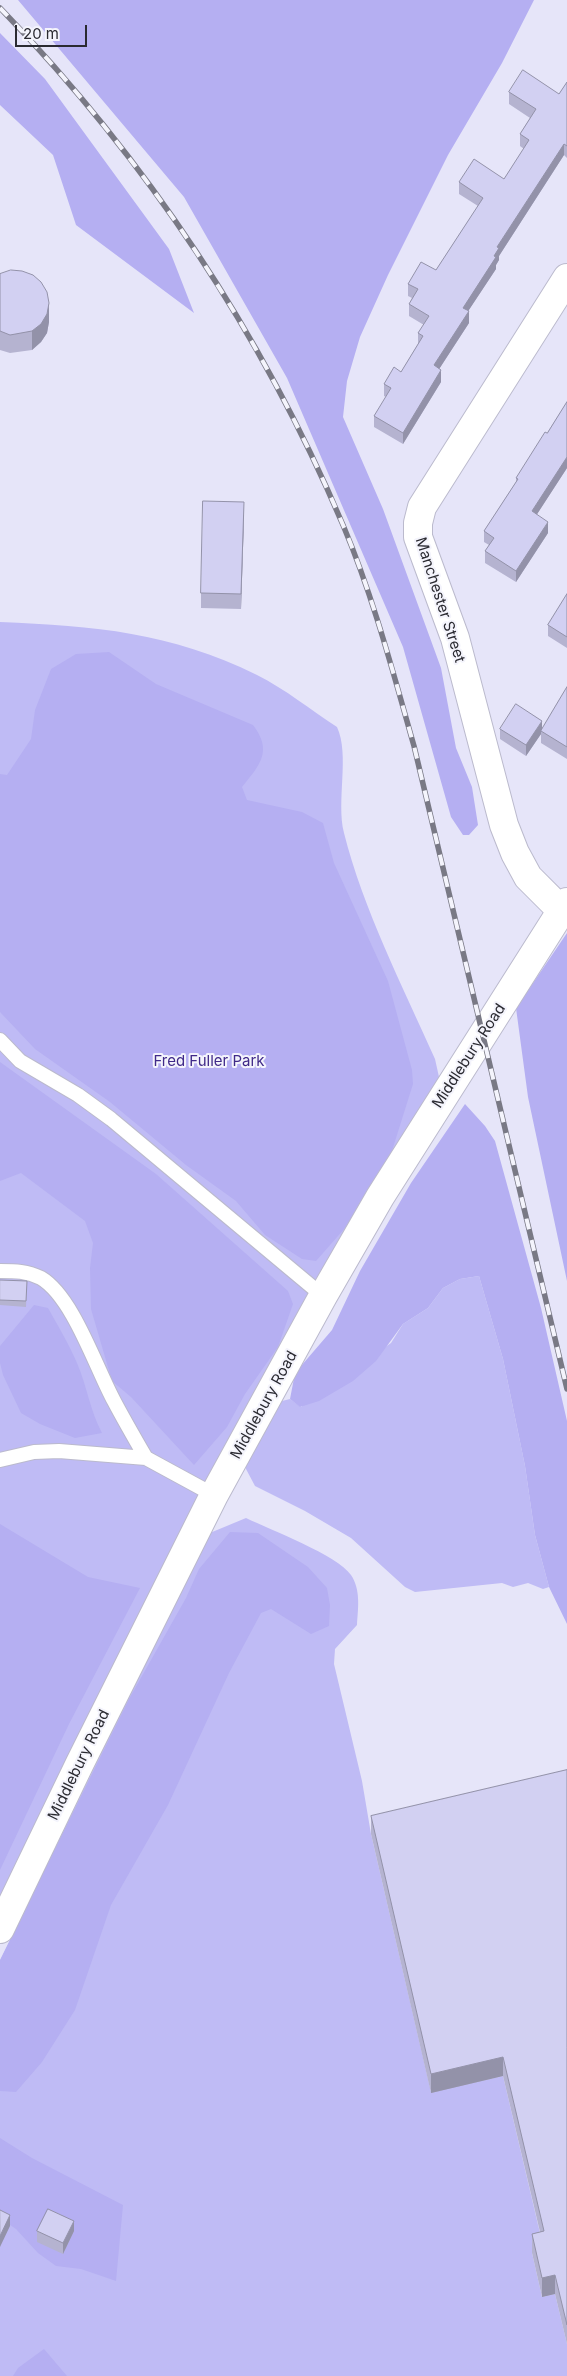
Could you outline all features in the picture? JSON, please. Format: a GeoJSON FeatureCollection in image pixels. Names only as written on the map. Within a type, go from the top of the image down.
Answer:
{"type":"FeatureCollection","features":[{"type":"Feature","properties":{"kind":"street","name":"Manchester Street"},"geometry":{"type":"LineString","coordinates":[[564,907],[528,877],[506,832],[454,638],[418,537],[418,523],[422,507],[567,278]]}},
{"type":"Feature","properties":{"kind":"street","name":"Middlebury Road"},"geometry":{"type":"LineString","coordinates":[[0,1929],[84,1755],[214,1495],[323,1296],[380,1197],[564,907]]}},
{"type":"Feature","properties":{"kind":"lane"},"geometry":{"type":"LineString","coordinates":[[0,1040],[20,1061],[78,1095],[111,1119],[323,1296]]}},
{"type":"Feature","properties":{"kind":"lane"},"geometry":{"type":"LineString","coordinates":[[0,1270],[25,1272],[41,1279],[56,1290],[71,1312],[114,1401],[146,1458]]}},
{"type":"Feature","properties":{"kind":"lane"},"geometry":{"type":"LineString","coordinates":[[0,1460],[34,1452],[59,1451],[146,1458],[214,1495]]}},
{"type":"Feature","properties":{"kind":"green space"},"geometry":{"type":"Polygon","coordinates":[[[18,0],[534,0],[502,63],[448,155],[388,275],[360,337],[347,381],[343,417],[383,509],[441,668],[456,748],[472,787],[478,825],[469,835],[463,835],[451,817],[403,647],[287,378],[184,197],[18,0]]]}},
{"type":"Feature","properties":{"kind":"green space"},"geometry":{"type":"Polygon","coordinates":[[[0,33],[45,79],[169,249],[194,313],[76,225],[53,155],[0,105],[0,33]]]}},
{"type":"Feature","properties":{"kind":"green space","name":"Fred Fuller Park"},"geometry":{"type":"Polygon","coordinates":[[[0,622],[100,629],[162,640],[194,649],[257,675],[288,693],[337,727],[341,738],[343,764],[342,820],[352,862],[385,948],[435,1059],[439,1077],[433,1095],[141,1612],[0,1897],[0,622]]]}},
{"type":"Feature","properties":{"kind":"green space"},"geometry":{"type":"Polygon","coordinates":[[[109,652],[156,684],[253,725],[259,734],[263,750],[259,765],[242,787],[247,800],[302,812],[323,823],[334,863],[388,981],[412,1070],[413,1084],[391,1154],[345,1228],[316,1261],[302,1259],[265,1235],[236,1201],[186,1165],[110,1102],[35,1049],[0,1012],[0,774],[7,775],[31,739],[35,710],[51,669],[76,654],[109,652]]]}},
{"type":"Feature","properties":{"kind":"green space"},"geometry":{"type":"Polygon","coordinates":[[[567,933],[567,1281],[528,1097],[516,1008],[567,933]]]}},
{"type":"Feature","properties":{"kind":"green space"},"geometry":{"type":"Polygon","coordinates":[[[0,1062],[156,1174],[288,1291],[293,1304],[278,1347],[245,1394],[227,1427],[194,1465],[131,1397],[112,1381],[91,1309],[90,1268],[93,1243],[85,1221],[21,1173],[0,1181],[0,1062]]]}},
{"type":"Feature","properties":{"kind":"green space"},"geometry":{"type":"Polygon","coordinates":[[[465,1104],[485,1126],[495,1141],[541,1308],[567,1421],[567,1624],[549,1587],[535,1535],[525,1466],[503,1359],[479,1276],[460,1279],[443,1288],[428,1308],[403,1324],[376,1361],[353,1381],[319,1401],[300,1407],[290,1399],[295,1373],[332,1330],[360,1271],[411,1183],[465,1104]]]}},
{"type":"Feature","properties":{"kind":"green space"},"geometry":{"type":"Polygon","coordinates":[[[479,1276],[503,1359],[525,1466],[535,1535],[549,1587],[543,1589],[528,1583],[513,1587],[502,1583],[415,1592],[405,1587],[351,1538],[305,1511],[255,1486],[246,1469],[245,1459],[282,1401],[290,1399],[301,1407],[391,1343],[403,1324],[428,1308],[443,1288],[460,1279],[479,1276]]]}},
{"type":"Feature","properties":{"kind":"green space"},"geometry":{"type":"Polygon","coordinates":[[[34,1305],[48,1308],[67,1342],[74,1356],[94,1416],[102,1433],[75,1438],[40,1424],[21,1413],[3,1375],[0,1363],[0,1346],[34,1305]]]}},
{"type":"Feature","properties":{"kind":"green space"},"geometry":{"type":"Polygon","coordinates":[[[246,1518],[332,1559],[351,1575],[354,1581],[358,1599],[357,1625],[335,1649],[334,1664],[431,2092],[503,2076],[544,2250],[532,2253],[542,2297],[555,2294],[567,2344],[567,2376],[0,2376],[0,1961],[199,1552],[205,1535],[246,1518]]]}},
{"type":"Feature","properties":{"kind":"green space"},"geometry":{"type":"Polygon","coordinates":[[[0,1524],[88,1577],[140,1588],[69,1724],[0,1870],[0,1524]]]}},
{"type":"Feature","properties":{"kind":"green space"},"geometry":{"type":"Polygon","coordinates":[[[230,1532],[258,1533],[308,1567],[327,1588],[330,1605],[329,1626],[311,1634],[271,1609],[261,1613],[229,1673],[168,1805],[111,1905],[75,2010],[42,2062],[16,2092],[0,2091],[0,1960],[129,1699],[186,1598],[199,1569],[230,1532]]]}},
{"type":"Feature","properties":{"kind":"green space"},"geometry":{"type":"Polygon","coordinates":[[[0,2138],[32,2158],[123,2205],[116,2281],[81,2269],[56,2266],[38,2253],[16,2229],[0,2218],[0,2138]]]}},
{"type":"Feature","properties":{"kind":"green space"},"geometry":{"type":"Polygon","coordinates":[[[44,2349],[67,2376],[13,2376],[18,2368],[44,2349]]]}},
{"type":"Feature","properties":{"kind":"building"},"geometry":{"type":"Polygon","coordinates":[[[523,70],[559,94],[567,82],[567,146],[564,144],[497,247],[499,248],[494,256],[496,257],[463,308],[469,311],[434,365],[441,370],[403,433],[374,416],[391,388],[384,384],[394,367],[401,372],[423,336],[418,333],[429,316],[409,304],[418,289],[408,284],[421,262],[436,270],[483,198],[459,182],[474,159],[504,179],[529,140],[520,134],[536,109],[509,92],[523,70]]]}},
{"type":"Feature","properties":{"kind":"building"},"geometry":{"type":"Polygon","coordinates":[[[11,270],[33,275],[41,282],[47,292],[49,303],[47,314],[41,324],[32,331],[10,335],[0,331],[0,274],[11,270]]]}},
{"type":"Feature","properties":{"kind":"building"},"geometry":{"type":"Polygon","coordinates":[[[567,402],[567,457],[532,511],[548,522],[516,571],[485,551],[494,538],[484,531],[518,479],[516,478],[545,432],[547,433],[567,402]]]}},
{"type":"Feature","properties":{"kind":"building"},"geometry":{"type":"Polygon","coordinates":[[[203,501],[244,502],[241,594],[201,593],[203,501]]]}},
{"type":"Feature","properties":{"kind":"building"},"geometry":{"type":"Polygon","coordinates":[[[567,594],[567,637],[548,625],[567,594]]]}},
{"type":"Feature","properties":{"kind":"building"},"geometry":{"type":"Polygon","coordinates":[[[567,687],[567,747],[541,731],[567,687]]]}},
{"type":"Feature","properties":{"kind":"building"},"geometry":{"type":"Polygon","coordinates":[[[516,704],[542,721],[526,745],[500,729],[516,704]]]}},
{"type":"Feature","properties":{"kind":"building"},"geometry":{"type":"Polygon","coordinates":[[[0,1280],[27,1281],[26,1301],[0,1300],[0,1280]]]}},
{"type":"Feature","properties":{"kind":"building"},"geometry":{"type":"Polygon","coordinates":[[[567,1770],[567,2325],[555,2275],[542,2278],[532,2234],[544,2231],[503,2057],[431,2074],[371,1816],[567,1770]]]}},
{"type":"Feature","properties":{"kind":"building"},"geometry":{"type":"Polygon","coordinates":[[[48,2209],[74,2221],[63,2243],[37,2231],[48,2209]]]}},
{"type":"Feature","properties":{"kind":"building"},"geometry":{"type":"Polygon","coordinates":[[[0,2210],[10,2215],[0,2236],[0,2210]]]}},
{"type":"Feature","properties":{"kind":"railway"},"geometry":{"type":"LineString","coordinates":[[0,8],[53,65],[103,125],[151,187],[195,250],[237,316],[275,384],[311,454],[343,525],[373,607],[414,746],[567,1389]]}}]}
